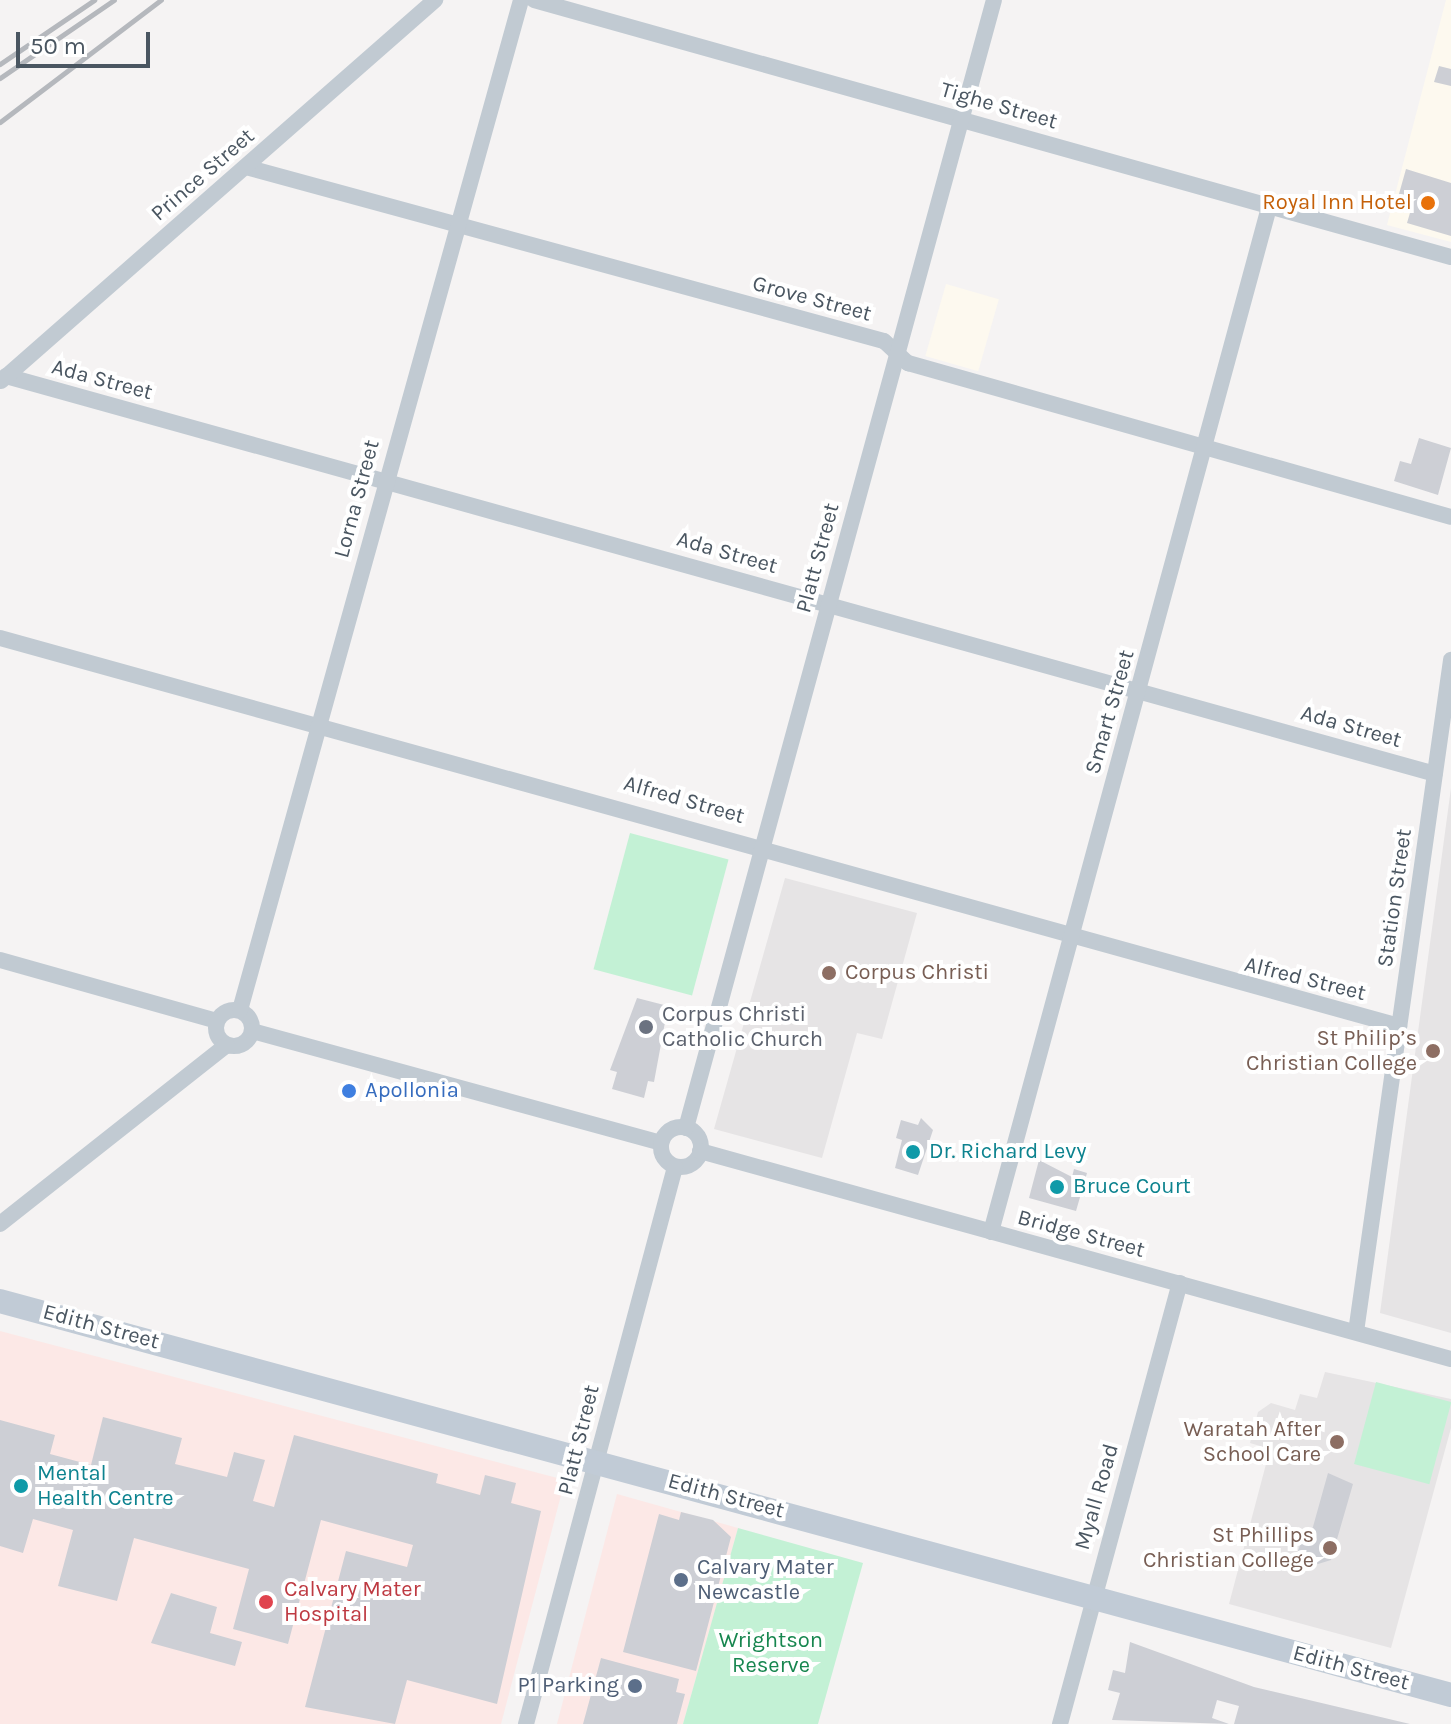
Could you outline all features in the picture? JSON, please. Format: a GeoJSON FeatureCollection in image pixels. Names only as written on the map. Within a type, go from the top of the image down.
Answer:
{"type":"FeatureCollection","features":[{"type":"Feature","properties":{"kind":"main road","name":"Edith Street"},"geometry":{"type":"LineString","coordinates":[[0,1301],[1451,1695]]}},
{"type":"Feature","properties":{"kind":"street","name":"Prince Street"},"geometry":{"type":"LineString","coordinates":[[3,379],[435,0]]}},
{"type":"Feature","properties":{"kind":"street","name":"Lorna Street"},"geometry":{"type":"LineString","coordinates":[[240,1010],[455,224],[521,0]]}},
{"type":"Feature","properties":{"kind":"street","name":"Tighe Street"},"geometry":{"type":"LineString","coordinates":[[534,0],[1451,257]]}},
{"type":"Feature","properties":{"kind":"street","name":"Platt Street"},"geometry":{"type":"LineString","coordinates":[[686,1128],[994,0]]}},
{"type":"Feature","properties":{"kind":"street","name":"Grove Street"},"geometry":{"type":"LineString","coordinates":[[246,167],[884,341],[908,363],[1451,517]]}},
{"type":"Feature","properties":{"kind":"street","name":"Smart Street"},"geometry":{"type":"LineString","coordinates":[[991,1232],[1270,204]]}},
{"type":"Feature","properties":{"kind":"street","name":"Ada Street"},"geometry":{"type":"LineString","coordinates":[[3,379],[385,480],[1435,774]]}},
{"type":"Feature","properties":{"kind":"street","name":"Alfred Street"},"geometry":{"type":"LineString","coordinates":[[0,638],[320,722],[1070,940],[1399,1026]]}},
{"type":"Feature","properties":{"kind":"street","name":"Station Street"},"geometry":{"type":"LineString","coordinates":[[1356,1332],[1435,774],[1447,724],[1451,660]]}},
{"type":"Feature","properties":{"kind":"street"},"geometry":{"type":"LineString","coordinates":[[0,960],[217,1021],[240,1010],[252,1031],[661,1143],[675,1167],[693,1163],[700,1151],[686,1128],[671,1130],[661,1143]]}},
{"type":"Feature","properties":{"kind":"street"},"geometry":{"type":"LineString","coordinates":[[217,1021],[227,1045]]}},
{"type":"Feature","properties":{"kind":"street"},"geometry":{"type":"LineString","coordinates":[[0,1224],[227,1045],[243,1044],[252,1031]]}},
{"type":"Feature","properties":{"kind":"street","name":"Bridge Street"},"geometry":{"type":"LineString","coordinates":[[700,1151],[1451,1359]]}},
{"type":"Feature","properties":{"kind":"street","name":"Platt Street"},"geometry":{"type":"LineString","coordinates":[[526,1724],[675,1167]]}},
{"type":"Feature","properties":{"kind":"street","name":"Myall Road"},"geometry":{"type":"LineString","coordinates":[[1060,1724],[1180,1283]]}},
{"type":"Feature","properties":{"kind":"shaded area"},"geometry":{"type":"Polygon","coordinates":[[[1446,0],[1451,0],[1451,242],[1387,225],[1446,0]]]}},
{"type":"Feature","properties":{"kind":"shaded area"},"geometry":{"type":"Polygon","coordinates":[[[946,284],[999,299],[978,371],[925,356],[946,284]]]}},
{"type":"Feature","properties":{"kind":"shaded area","name":"St Philip’s Christian College"},"geometry":{"type":"Polygon","coordinates":[[[1451,788],[1451,1333],[1380,1313],[1451,788]]]}},
{"type":"Feature","properties":{"kind":"shaded area","name":"Corpus Christi"},"geometry":{"type":"Polygon","coordinates":[[[785,878],[917,913],[882,1039],[857,1033],[822,1158],[714,1129],[785,878]]]}},
{"type":"Feature","properties":{"kind":"shaded area","name":"Calvary Mater Hospital"},"geometry":{"type":"Polygon","coordinates":[[[0,1331],[565,1480],[501,1724],[0,1724],[0,1331]]]}},
{"type":"Feature","properties":{"kind":"shaded area","name":"St Phillips Christian College"},"geometry":{"type":"Polygon","coordinates":[[[1325,1372],[1451,1399],[1451,1428],[1391,1648],[1229,1604],[1270,1449],[1250,1443],[1258,1412],[1271,1403],[1295,1410],[1300,1394],[1317,1398],[1325,1372]]]}},
{"type":"Feature","properties":{"kind":"shaded area"},"geometry":{"type":"Polygon","coordinates":[[[617,1494],[738,1528],[683,1724],[557,1724],[617,1494]]]}},
{"type":"Feature","properties":{"kind":"green space"},"geometry":{"type":"Polygon","coordinates":[[[630,833],[729,859],[692,996],[594,969],[630,833]]]}},
{"type":"Feature","properties":{"kind":"green space"},"geometry":{"type":"Polygon","coordinates":[[[1376,1382],[1451,1402],[1429,1484],[1354,1464],[1376,1382]]]}},
{"type":"Feature","properties":{"kind":"green space","name":"Wrightson Reserve"},"geometry":{"type":"Polygon","coordinates":[[[738,1528],[863,1563],[818,1724],[683,1724],[738,1528]]]}},
{"type":"Feature","properties":{"kind":"building"},"geometry":{"type":"Polygon","coordinates":[[[1439,66],[1451,69],[1451,86],[1434,82],[1439,66]]]}},
{"type":"Feature","properties":{"kind":"building","name":"Royal Inn Hotel"},"geometry":{"type":"Polygon","coordinates":[[[1406,169],[1451,183],[1451,236],[1407,223],[1412,206],[1397,201],[1406,169]]]}},
{"type":"Feature","properties":{"kind":"building"},"geometry":{"type":"Polygon","coordinates":[[[1419,438],[1451,448],[1438,495],[1394,481],[1400,461],[1411,464],[1419,438]]]}},
{"type":"Feature","properties":{"kind":"building","name":"Corpus Christi Catholic Church"},"geometry":{"type":"Polygon","coordinates":[[[637,998],[668,1006],[654,1082],[648,1081],[644,1098],[612,1089],[617,1072],[610,1070],[637,998]]]}},
{"type":"Feature","properties":{"kind":"building","name":"Dr. Richard Levy"},"geometry":{"type":"Polygon","coordinates":[[[921,1118],[933,1130],[918,1175],[895,1168],[902,1140],[896,1138],[901,1120],[918,1125],[921,1118]]]}},
{"type":"Feature","properties":{"kind":"building","name":"Bruce Court"},"geometry":{"type":"Polygon","coordinates":[[[1039,1160],[1072,1177],[1074,1169],[1087,1173],[1076,1211],[1029,1198],[1039,1160]]]}},
{"type":"Feature","properties":{"kind":"building"},"geometry":{"type":"Polygon","coordinates":[[[103,1417],[182,1438],[175,1464],[227,1477],[234,1452],[265,1460],[253,1501],[274,1507],[294,1435],[438,1474],[436,1483],[480,1495],[485,1475],[516,1483],[511,1503],[541,1511],[497,1704],[407,1680],[395,1724],[305,1707],[346,1551],[407,1567],[413,1545],[321,1520],[288,1644],[233,1629],[249,1569],[134,1538],[117,1601],[58,1586],[73,1530],[33,1519],[23,1553],[0,1546],[0,1420],[55,1435],[50,1454],[91,1465],[103,1417]]]}},
{"type":"Feature","properties":{"kind":"building"},"geometry":{"type":"Polygon","coordinates":[[[1328,1473],[1353,1484],[1331,1560],[1318,1564],[1298,1551],[1302,1539],[1309,1541],[1328,1473]]]}},
{"type":"Feature","properties":{"kind":"building","name":"Calvary Mater Newcastle"},"geometry":{"type":"Polygon","coordinates":[[[681,1512],[713,1520],[731,1537],[696,1671],[623,1652],[659,1514],[679,1520],[681,1512]]]}},
{"type":"Feature","properties":{"kind":"building"},"geometry":{"type":"Polygon","coordinates":[[[171,1593],[217,1607],[210,1633],[242,1642],[235,1666],[151,1643],[171,1593]]]}},
{"type":"Feature","properties":{"kind":"building"},"geometry":{"type":"Polygon","coordinates":[[[1130,1642],[1254,1687],[1410,1724],[1234,1724],[1239,1706],[1217,1700],[1212,1718],[1229,1724],[1112,1720],[1120,1693],[1108,1690],[1113,1670],[1125,1673],[1130,1642]]]}},
{"type":"Feature","properties":{"kind":"building","name":"P1 Parking"},"geometry":{"type":"Polygon","coordinates":[[[601,1658],[679,1679],[676,1692],[685,1694],[677,1724],[583,1724],[601,1658]]]}},
{"type":"Feature","properties":{"kind":"railway"},"geometry":{"type":"LineString","coordinates":[[0,64],[94,0]]}},
{"type":"Feature","properties":{"kind":"railway"},"geometry":{"type":"LineString","coordinates":[[0,78],[114,0]]}},
{"type":"Feature","properties":{"kind":"railway"},"geometry":{"type":"LineString","coordinates":[[0,122],[161,0]]}},
{"type":"Feature","properties":{"kind":"place","name":"Royal Inn Hotel"},"geometry":{"type":"Point","coordinates":[1428,203]}},
{"type":"Feature","properties":{"kind":"place","name":"Corpus Christi"},"geometry":{"type":"Point","coordinates":[829,973]}},
{"type":"Feature","properties":{"kind":"place","name":"Corpus Christi Catholic Church"},"geometry":{"type":"Point","coordinates":[646,1027]}},
{"type":"Feature","properties":{"kind":"place","name":"St Philip’s Christian College"},"geometry":{"type":"Point","coordinates":[1433,1051]}},
{"type":"Feature","properties":{"kind":"place","name":"Apollonia"},"geometry":{"type":"Point","coordinates":[349,1091]}},
{"type":"Feature","properties":{"kind":"place","name":"Dr. Richard Levy"},"geometry":{"type":"Point","coordinates":[913,1152]}},
{"type":"Feature","properties":{"kind":"place","name":"Bruce Court"},"geometry":{"type":"Point","coordinates":[1057,1187]}},
{"type":"Feature","properties":{"kind":"place","name":"Waratah After School Care"},"geometry":{"type":"Point","coordinates":[1337,1442]}},
{"type":"Feature","properties":{"kind":"place","name":"Mental Health Centre"},"geometry":{"type":"Point","coordinates":[21,1486]}},
{"type":"Feature","properties":{"kind":"place","name":"St Phillips Christian College"},"geometry":{"type":"Point","coordinates":[1330,1548]}},
{"type":"Feature","properties":{"kind":"place","name":"Calvary Mater Newcastle"},"geometry":{"type":"Point","coordinates":[681,1580]}},
{"type":"Feature","properties":{"kind":"place","name":"Calvary Mater Hospital"},"geometry":{"type":"Point","coordinates":[266,1602]}},
{"type":"Feature","properties":{"kind":"place","name":"P1 Parking"},"geometry":{"type":"Point","coordinates":[635,1686]}}]}
